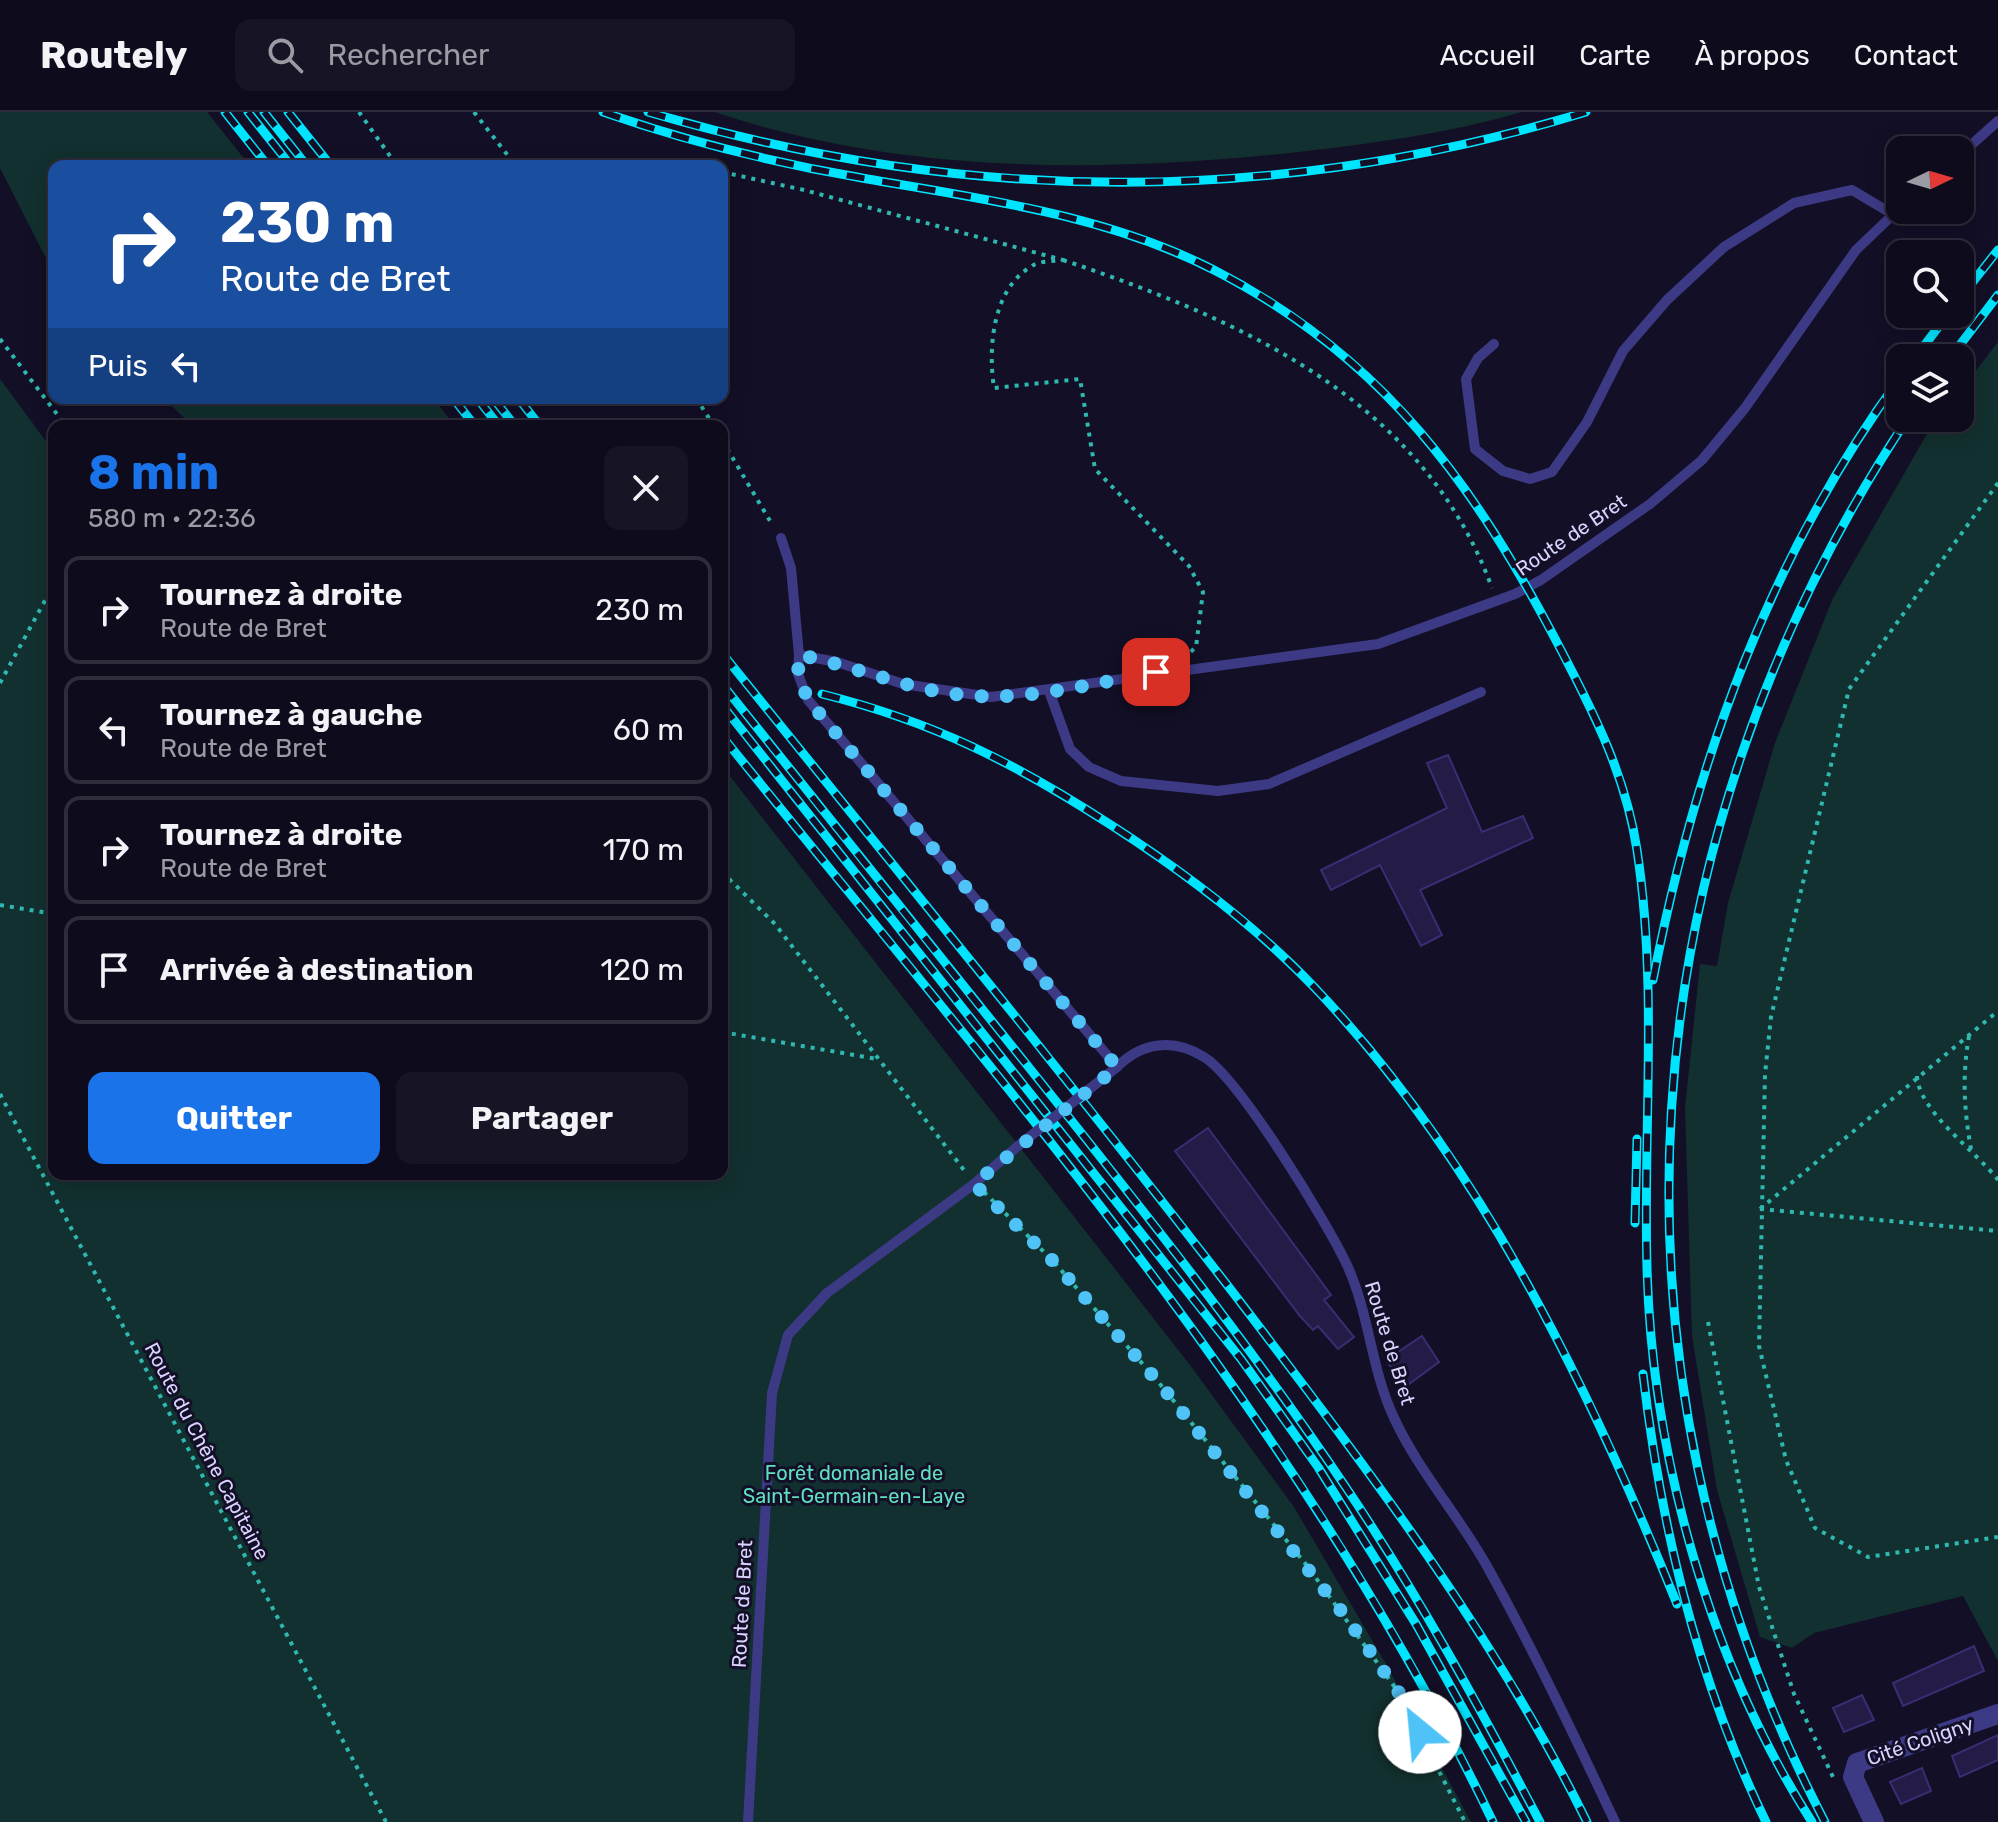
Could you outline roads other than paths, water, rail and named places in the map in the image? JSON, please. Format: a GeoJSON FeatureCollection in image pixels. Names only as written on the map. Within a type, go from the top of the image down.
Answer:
{"type":"FeatureCollection","features":[{"type":"Feature","properties":{"kind":"street","name":"Cité Coligny"},"geometry":{"type":"LineString","coordinates":[[1874,1822],[1853,1777],[1857,1763],[1998,1714]]}},
{"type":"Feature","properties":{"kind":"lane"},"geometry":{"type":"LineString","coordinates":[[1974,142],[1998,121]]}},
{"type":"Feature","properties":{"kind":"lane","name":"Route de Bret"},"geometry":{"type":"LineString","coordinates":[[1494,344],[1478,358],[1466,379],[1475,449],[1503,471],[1530,479],[1552,472],[1587,422],[1623,351],[1667,300],[1724,247],[1794,203],[1852,190],[1886,207]]}},
{"type":"Feature","properties":{"kind":"lane","name":"Route de Bret"},"geometry":{"type":"LineString","coordinates":[[799,655],[953,694],[991,697],[1378,644],[1496,599],[1541,580],[1650,504],[1702,460],[1745,408],[1856,250],[1886,222]]}},
{"type":"Feature","properties":{"kind":"lane"},"geometry":{"type":"LineString","coordinates":[[781,538],[791,568],[798,674],[808,700],[1117,1067]]}},
{"type":"Feature","properties":{"kind":"lane"},"geometry":{"type":"LineString","coordinates":[[1049,691],[1070,749],[1089,767],[1121,781],[1218,791],[1269,784],[1481,692]]}},
{"type":"Feature","properties":{"kind":"lane","name":"Route de Bret"},"geometry":{"type":"LineString","coordinates":[[748,1822],[772,1393],[788,1335],[827,1293],[974,1184],[1130,1054],[1155,1044],[1179,1046],[1206,1058],[1235,1087],[1347,1264],[1360,1300],[1381,1388],[1395,1421],[1487,1566],[1615,1822]]}},
{"type":"Feature","properties":{"kind":"railway"},"geometry":{"type":"LineString","coordinates":[[225,112],[263,160]]}},
{"type":"Feature","properties":{"kind":"railway"},"geometry":{"type":"LineString","coordinates":[[248,112],[286,160]]}},
{"type":"Feature","properties":{"kind":"railway"},"geometry":{"type":"LineString","coordinates":[[264,112],[302,160]]}},
{"type":"Feature","properties":{"kind":"railway"},"geometry":{"type":"LineString","coordinates":[[288,112],[326,160]]}},
{"type":"Feature","properties":{"kind":"railway"},"geometry":{"type":"LineString","coordinates":[[603,112],[761,157],[1039,210],[1084,221],[1172,251],[1214,270],[1274,305],[1328,343],[1376,385],[1419,431],[1458,480],[1494,533],[1561,650],[1597,723],[1617,772],[1632,823],[1647,954],[1647,1268],[1651,1339],[1661,1412],[1693,1556],[1716,1626],[1744,1695],[1776,1760],[1812,1822]]}},
{"type":"Feature","properties":{"kind":"railway"},"geometry":{"type":"LineString","coordinates":[[648,112],[765,142],[882,164],[1000,177],[1117,182],[1235,178],[1352,165],[1469,143],[1586,112]]}},
{"type":"Feature","properties":{"kind":"railway"},"geometry":{"type":"LineString","coordinates":[[1974,280],[1998,250]]}},
{"type":"Feature","properties":{"kind":"railway"},"geometry":{"type":"LineString","coordinates":[[1961,344],[1998,295]]}},
{"type":"Feature","properties":{"kind":"railway"},"geometry":{"type":"LineString","coordinates":[[1926,344],[1938,328]]}},
{"type":"Feature","properties":{"kind":"railway"},"geometry":{"type":"LineString","coordinates":[[1653,980],[1691,820],[1743,665],[1775,590],[1812,517],[1853,446],[1886,398]]}},
{"type":"Feature","properties":{"kind":"railway"},"geometry":{"type":"LineString","coordinates":[[458,404],[470,420]]}},
{"type":"Feature","properties":{"kind":"railway"},"geometry":{"type":"LineString","coordinates":[[482,404],[494,420]]}},
{"type":"Feature","properties":{"kind":"railway"},"geometry":{"type":"LineString","coordinates":[[498,404],[510,420]]}},
{"type":"Feature","properties":{"kind":"railway"},"geometry":{"type":"LineString","coordinates":[[523,404],[535,420]]}},
{"type":"Feature","properties":{"kind":"railway"},"geometry":{"type":"LineString","coordinates":[[1825,1822],[1749,1648],[1698,1470],[1672,1290],[1672,1109],[1695,929],[1742,753],[1813,582],[1900,432]]}},
{"type":"Feature","properties":{"kind":"railway"},"geometry":{"type":"LineString","coordinates":[[728,660],[1111,1136],[1380,1488],[1511,1684],[1587,1822]]}},
{"type":"Feature","properties":{"kind":"railway"},"geometry":{"type":"LineString","coordinates":[[728,692],[1112,1172],[1270,1379],[1398,1568],[1540,1822]]}},
{"type":"Feature","properties":{"kind":"railway"},"geometry":{"type":"LineString","coordinates":[[822,694],[937,731],[1041,782],[1111,825],[1218,900],[1315,988],[1374,1055],[1429,1126],[1479,1201],[1567,1358],[1643,1522],[1677,1604]]}},
{"type":"Feature","properties":{"kind":"railway"},"geometry":{"type":"LineString","coordinates":[[728,713],[1241,1359],[1318,1467],[1416,1624],[1526,1822]]}},
{"type":"Feature","properties":{"kind":"railway"},"geometry":{"type":"LineString","coordinates":[[728,743],[1037,1125],[1238,1393],[1330,1531],[1416,1674],[1493,1822]]}},
{"type":"Feature","properties":{"kind":"railway"},"geometry":{"type":"LineString","coordinates":[[1635,1223],[1637,1139]]}},
{"type":"Feature","properties":{"kind":"railway"},"geometry":{"type":"LineString","coordinates":[[1643,1374],[1660,1489],[1686,1603],[1721,1715],[1766,1822]]}},
{"type":"Feature","properties":{"kind":"park label","name":"Forêt domaniale de Saint-Germain-en-Laye"},"geometry":{"type":"Point","coordinates":[854,1484]}}]}
